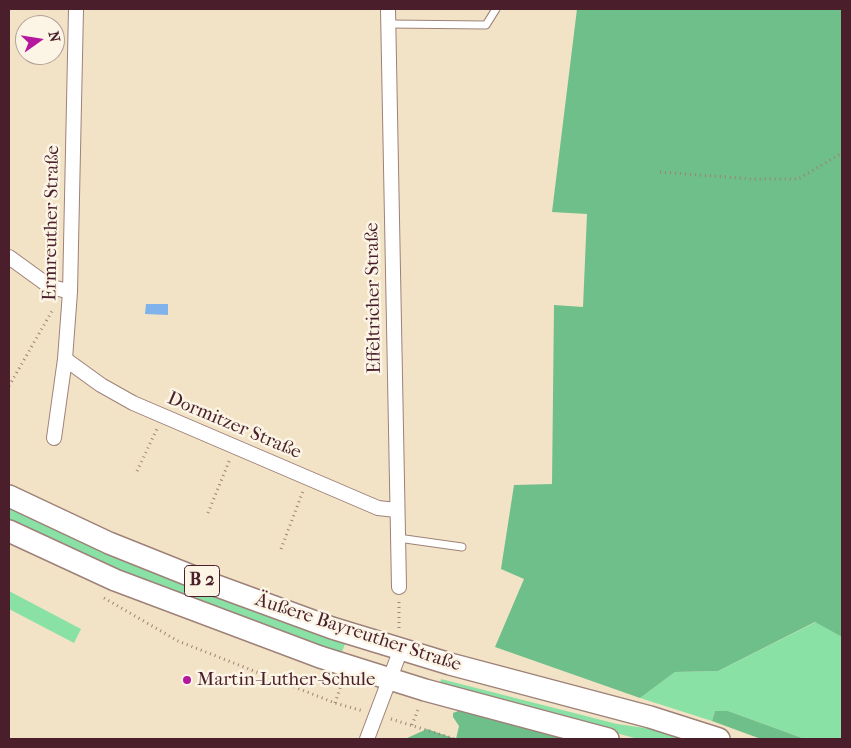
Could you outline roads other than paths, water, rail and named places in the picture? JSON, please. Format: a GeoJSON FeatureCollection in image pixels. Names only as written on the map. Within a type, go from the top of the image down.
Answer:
{"type":"FeatureCollection","features":[{"type":"Feature","properties":{"kind":"main road","name":"Äußere Bayreuther Straße"},"geometry":{"type":"LineString","coordinates":[[9,496],[109,543],[209,584],[332,628],[400,641],[719,739]]}},
{"type":"Feature","properties":{"kind":"main road","name":"Äußere Bayreuther Straße"},"geometry":{"type":"LineString","coordinates":[[9,531],[93,570],[177,605],[320,657],[391,680],[608,739]]}},
{"type":"Feature","properties":{"kind":"street","name":"Ermreuther Straße"},"geometry":{"type":"LineString","coordinates":[[54,438],[65,359],[76,9]]}},
{"type":"Feature","properties":{"kind":"street","name":"Effeltricher Straße"},"geometry":{"type":"LineString","coordinates":[[388,9],[396,510],[399,587]]}},
{"type":"Feature","properties":{"kind":"street"},"geometry":{"type":"LineString","coordinates":[[9,257],[49,286],[67,292]]}},
{"type":"Feature","properties":{"kind":"street","name":"Dormitzer Straße"},"geometry":{"type":"LineString","coordinates":[[65,359],[101,385],[163,417],[378,508],[396,510]]}},
{"type":"Feature","properties":{"kind":"street"},"geometry":{"type":"LineString","coordinates":[[366,739],[391,680],[400,641]]}},
{"type":"Feature","properties":{"kind":"lane"},"geometry":{"type":"LineString","coordinates":[[388,24],[486,25],[496,9]]}},
{"type":"Feature","properties":{"kind":"lane"},"geometry":{"type":"LineString","coordinates":[[397,538],[462,547]]}},
{"type":"Feature","properties":{"kind":"water"},"geometry":{"type":"Polygon","coordinates":[[[146,304],[168,304],[168,315],[145,314],[146,304]]]}},
{"type":"Feature","properties":{"kind":"place","name":"Martin-Luther-Schule"},"geometry":{"type":"Point","coordinates":[187,680]}}]}
